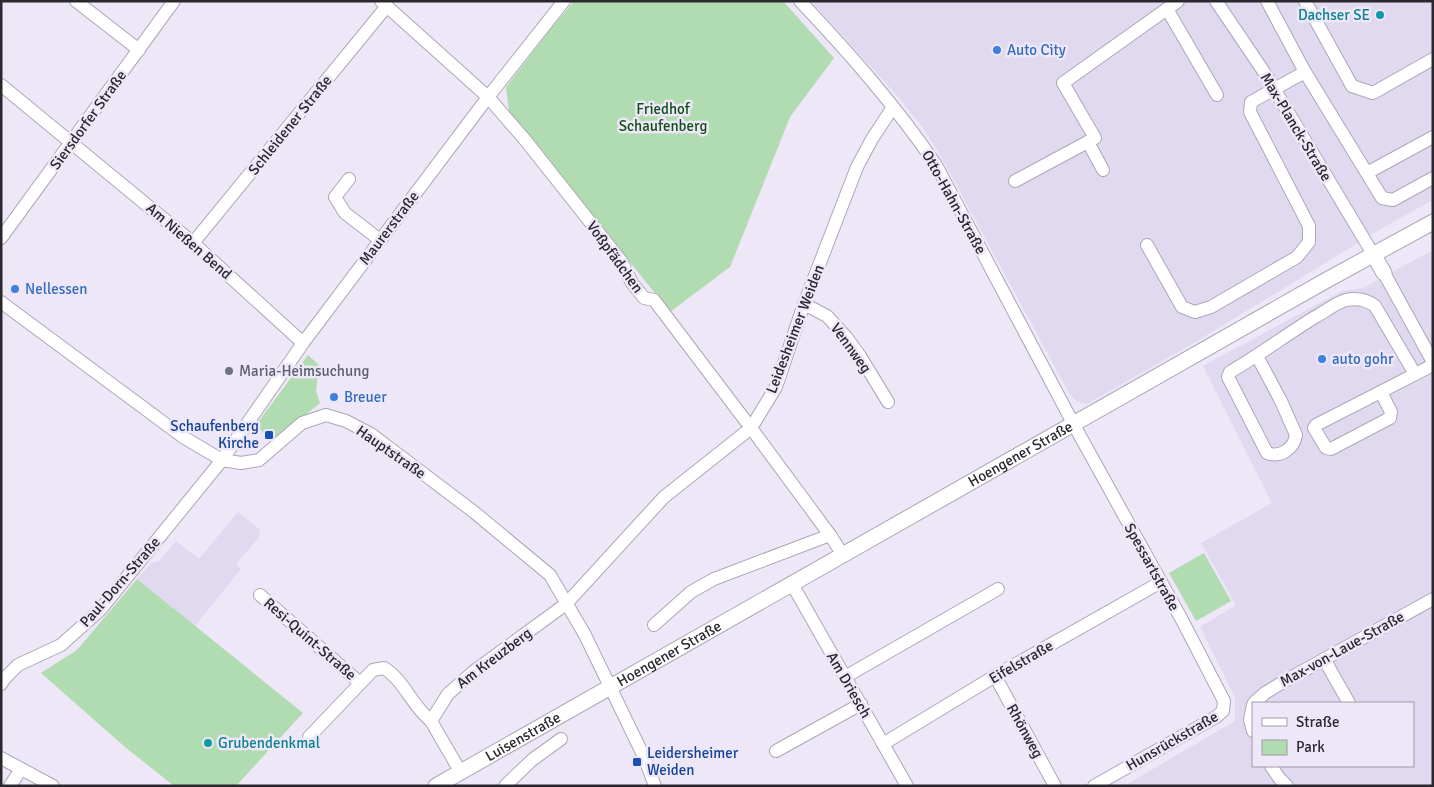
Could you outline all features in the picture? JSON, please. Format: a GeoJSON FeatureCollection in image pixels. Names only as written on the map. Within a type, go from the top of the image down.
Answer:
{"type":"FeatureCollection","features":[{"type":"Feature","properties":{"kind":"main road","name":"Hoengener Straße"},"geometry":{"type":"LineString","coordinates":[[610,687],[1373,254],[1433,222]]}},
{"type":"Feature","properties":{"kind":"main road"},"geometry":{"type":"LineString","coordinates":[[1373,254],[1384,273]]}},
{"type":"Feature","properties":{"kind":"main road","name":"Luisenstraße"},"geometry":{"type":"LineString","coordinates":[[436,786],[610,687]]}},
{"type":"Feature","properties":{"kind":"street"},"geometry":{"type":"LineString","coordinates":[[76,1],[139,50]]}},
{"type":"Feature","properties":{"kind":"street","name":"Siersdorfer Straße"},"geometry":{"type":"LineString","coordinates":[[1,238],[174,1]]}},
{"type":"Feature","properties":{"kind":"street","name":"Maurerstraße"},"geometry":{"type":"LineString","coordinates":[[222,460],[303,343],[488,97],[564,1]]}},
{"type":"Feature","properties":{"kind":"street","name":"Otto-Hahn-Straße"},"geometry":{"type":"LineString","coordinates":[[800,1],[841,45],[893,107],[918,138],[936,165],[1074,425]]}},
{"type":"Feature","properties":{"kind":"street","name":"Max-Planck-Straße"},"geometry":{"type":"LineString","coordinates":[[1216,1],[1274,90],[1373,254]]}},
{"type":"Feature","properties":{"kind":"street"},"geometry":{"type":"LineString","coordinates":[[1267,1],[1305,72],[1382,198],[1393,200],[1433,178]]}},
{"type":"Feature","properties":{"kind":"street"},"geometry":{"type":"LineString","coordinates":[[1305,1],[1352,86],[1373,93],[1433,60]]}},
{"type":"Feature","properties":{"kind":"street","name":"Voßpfädchen"},"geometry":{"type":"LineString","coordinates":[[384,4],[488,97],[526,141],[621,261],[632,283],[644,298],[654,300],[830,535],[843,556]]}},
{"type":"Feature","properties":{"kind":"street","name":"Schleidener Straße"},"geometry":{"type":"LineString","coordinates":[[193,243],[384,4]]}},
{"type":"Feature","properties":{"kind":"street"},"geometry":{"type":"LineString","coordinates":[[1015,181],[1095,138],[1063,83],[1172,5],[1217,95]]}},
{"type":"Feature","properties":{"kind":"street"},"geometry":{"type":"LineString","coordinates":[[1147,245],[1182,307],[1195,312],[1211,307],[1297,257],[1309,242],[1308,226],[1250,112],[1251,102],[1305,72]]}},
{"type":"Feature","properties":{"kind":"street","name":"Am Nießen Bend"},"geometry":{"type":"LineString","coordinates":[[1,85],[193,243],[303,343]]}},
{"type":"Feature","properties":{"kind":"street","name":"Leidesheimer Weiden"},"geometry":{"type":"LineString","coordinates":[[566,604],[664,497],[751,428],[776,388],[804,304],[857,167],[872,139],[893,107]]}},
{"type":"Feature","properties":{"kind":"street"},"geometry":{"type":"LineString","coordinates":[[1366,173],[1433,137]]}},
{"type":"Feature","properties":{"kind":"street"},"geometry":{"type":"LineString","coordinates":[[1088,142],[1103,170]]}},
{"type":"Feature","properties":{"kind":"street"},"geometry":{"type":"LineString","coordinates":[[349,180],[335,197],[345,213],[380,240]]}},
{"type":"Feature","properties":{"kind":"street"},"geometry":{"type":"LineString","coordinates":[[1381,392],[1391,412],[1390,418],[1331,449],[1326,448],[1314,428],[1316,425],[1433,363],[1384,273]]}},
{"type":"Feature","properties":{"kind":"street"},"geometry":{"type":"LineString","coordinates":[[1257,356],[1281,401],[1296,436],[1293,446],[1277,455],[1267,453],[1228,377],[1230,372],[1257,356],[1284,336],[1336,305],[1347,300],[1363,300],[1372,304],[1377,309],[1415,374]]}},
{"type":"Feature","properties":{"kind":"street","name":"Vennweg"},"geometry":{"type":"LineString","coordinates":[[804,304],[827,316],[847,338],[888,402]]}},
{"type":"Feature","properties":{"kind":"street","name":"Hauptstraße"},"geometry":{"type":"LineString","coordinates":[[3,306],[183,437],[222,460],[240,463],[259,460],[302,423],[326,415],[346,421],[371,434],[474,512],[550,575],[585,635],[645,759],[655,786]]}},
{"type":"Feature","properties":{"kind":"street","name":"Spessartstraße"},"geometry":{"type":"LineString","coordinates":[[1074,425],[1224,701],[1223,711]]}},
{"type":"Feature","properties":{"kind":"street","name":"Paul-Dorn-Straße"},"geometry":{"type":"LineString","coordinates":[[1,684],[18,666],[61,645],[100,610],[222,460]]}},
{"type":"Feature","properties":{"kind":"street"},"geometry":{"type":"LineString","coordinates":[[654,625],[691,592],[714,579],[830,535]]}},
{"type":"Feature","properties":{"kind":"street","name":"Eifelstraße"},"geometry":{"type":"LineString","coordinates":[[883,744],[995,676],[1161,582]]}},
{"type":"Feature","properties":{"kind":"street","name":"Am Driesch"},"geometry":{"type":"LineString","coordinates":[[792,584],[907,786]]}},
{"type":"Feature","properties":{"kind":"street"},"geometry":{"type":"LineString","coordinates":[[844,677],[998,588]]}},
{"type":"Feature","properties":{"kind":"street","name":"Resi-Quint-Straße"},"geometry":{"type":"LineString","coordinates":[[260,595],[360,683]]}},
{"type":"Feature","properties":{"kind":"street","name":"Max-von-Laue-Straße"},"geometry":{"type":"LineString","coordinates":[[1256,702],[1265,693],[1433,599]]}},
{"type":"Feature","properties":{"kind":"street","name":"Am Kreuzberg"},"geometry":{"type":"LineString","coordinates":[[431,722],[448,694],[473,672],[566,604]]}},
{"type":"Feature","properties":{"kind":"street"},"geometry":{"type":"LineString","coordinates":[[1324,659],[1348,702]]}},
{"type":"Feature","properties":{"kind":"street","name":"Resi-Quint-Straße"},"geometry":{"type":"LineString","coordinates":[[309,737],[373,670],[384,668],[393,674],[421,714],[431,722]]}},
{"type":"Feature","properties":{"kind":"street","name":"Rhönweg"},"geometry":{"type":"LineString","coordinates":[[995,676],[1055,786]]}},
{"type":"Feature","properties":{"kind":"street"},"geometry":{"type":"LineString","coordinates":[[776,751],[861,704]]}},
{"type":"Feature","properties":{"kind":"street","name":"Hunsrückstraße"},"geometry":{"type":"LineString","coordinates":[[1094,786],[1216,717],[1223,711]]}},
{"type":"Feature","properties":{"kind":"street","name":"Max-von-Laue-Straße"},"geometry":{"type":"LineString","coordinates":[[1252,712],[1250,720],[1252,727]]}},
{"type":"Feature","properties":{"kind":"street"},"geometry":{"type":"LineString","coordinates":[[431,722],[460,771]]}},
{"type":"Feature","properties":{"kind":"street"},"geometry":{"type":"LineString","coordinates":[[505,786],[532,760],[561,739]]}},
{"type":"Feature","properties":{"kind":"street"},"geometry":{"type":"LineString","coordinates":[[1,758],[53,786]]}},
{"type":"Feature","properties":{"kind":"street"},"geometry":{"type":"LineString","coordinates":[[1273,767],[1279,778],[1287,786]]}},
{"type":"Feature","properties":{"kind":"street"},"geometry":{"type":"LineString","coordinates":[[10,786],[21,769]]}},
{"type":"Feature","properties":{"kind":"shaded area"},"geometry":{"type":"Polygon","coordinates":[[[811,1],[1433,1],[1433,200],[1386,226],[1189,346],[1087,404],[1078,402],[1070,395],[943,160],[924,129],[900,99],[811,1]]]}},
{"type":"Feature","properties":{"kind":"shaded area"},"geometry":{"type":"Polygon","coordinates":[[[1433,250],[1433,786],[1124,786],[1235,721],[1235,697],[1200,627],[1236,605],[1201,543],[1272,503],[1203,366],[1342,291],[1363,288],[1433,250]]]}},
{"type":"Feature","properties":{"kind":"shaded area"},"geometry":{"type":"Polygon","coordinates":[[[238,512],[259,529],[260,536],[236,564],[241,569],[195,626],[137,579],[152,562],[158,562],[176,541],[199,559],[238,512]]]}},
{"type":"Feature","properties":{"kind":"green space","name":"Friedhof Schaufenberg"},"geometry":{"type":"Polygon","coordinates":[[[574,1],[783,1],[834,58],[790,117],[730,267],[670,312],[509,111],[506,87],[574,1]]]}},
{"type":"Feature","properties":{"kind":"green space"},"geometry":{"type":"Polygon","coordinates":[[[308,355],[319,365],[316,391],[320,403],[272,442],[256,425],[308,355]]]}},
{"type":"Feature","properties":{"kind":"green space"},"geometry":{"type":"Polygon","coordinates":[[[1204,553],[1231,601],[1196,621],[1169,573],[1204,553]]]}},
{"type":"Feature","properties":{"kind":"green space"},"geometry":{"type":"Polygon","coordinates":[[[137,579],[303,713],[236,786],[174,786],[125,747],[41,673],[77,650],[137,579]]]}},
{"type":"Feature","properties":{"kind":"place","name":"Dachser SE"},"geometry":{"type":"Point","coordinates":[1380,15]}},
{"type":"Feature","properties":{"kind":"place","name":"Auto City"},"geometry":{"type":"Point","coordinates":[997,50]}},
{"type":"Feature","properties":{"kind":"place","name":"Nellessen"},"geometry":{"type":"Point","coordinates":[15,289]}},
{"type":"Feature","properties":{"kind":"place","name":"auto gohr"},"geometry":{"type":"Point","coordinates":[1322,359]}},
{"type":"Feature","properties":{"kind":"place","name":"Maria-Heimsuchung"},"geometry":{"type":"Point","coordinates":[229,371]}},
{"type":"Feature","properties":{"kind":"place","name":"Breuer"},"geometry":{"type":"Point","coordinates":[334,397]}},
{"type":"Feature","properties":{"kind":"place","name":"Schaufenberg Kirche"},"geometry":{"type":"Point","coordinates":[269,435]}},
{"type":"Feature","properties":{"kind":"place","name":"Grubendenkmal"},"geometry":{"type":"Point","coordinates":[208,743]}},
{"type":"Feature","properties":{"kind":"place","name":"Leidersheimer Weiden"},"geometry":{"type":"Point","coordinates":[637,762]}}]}
